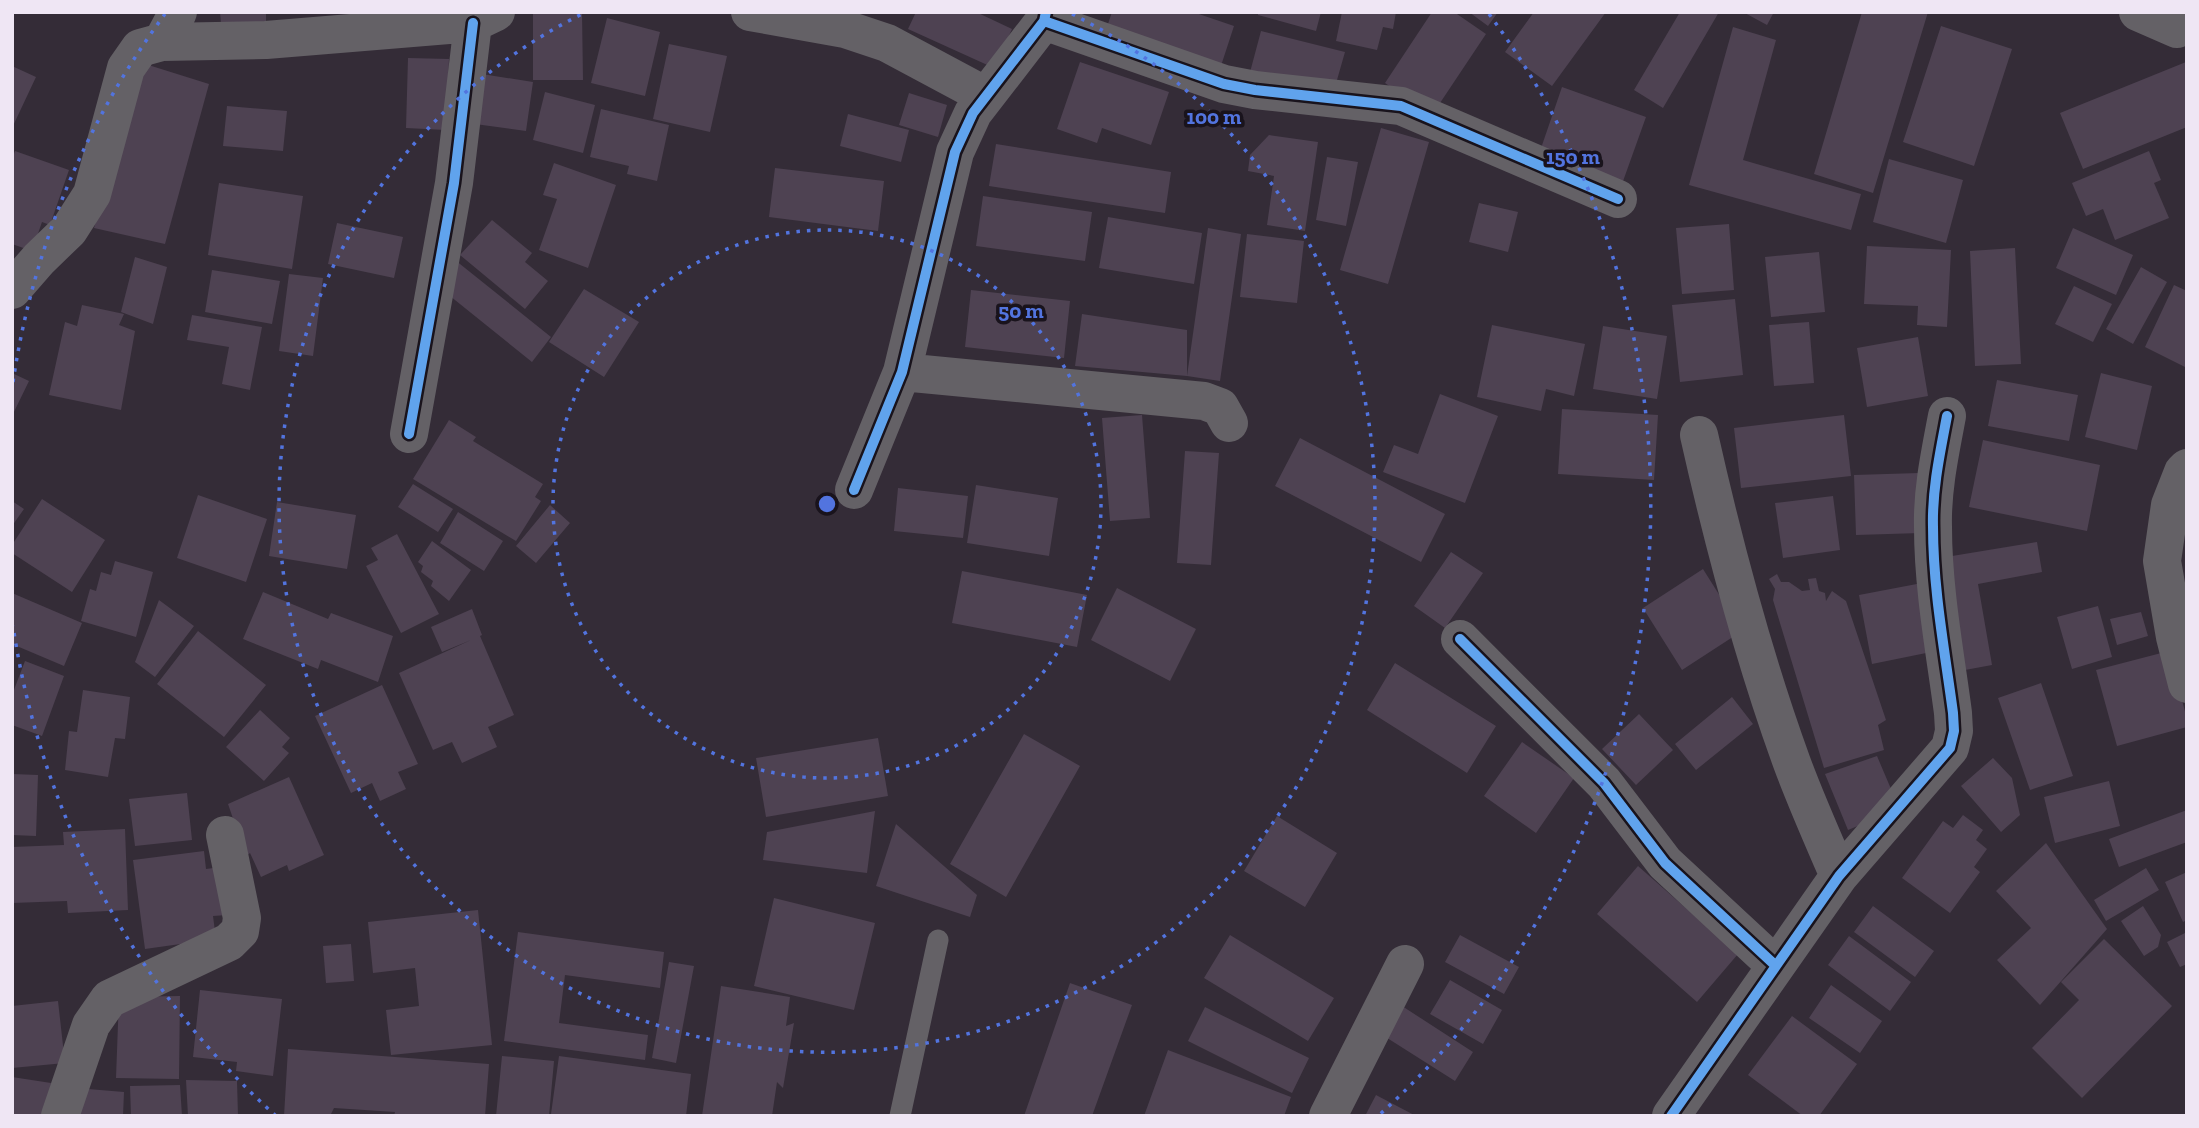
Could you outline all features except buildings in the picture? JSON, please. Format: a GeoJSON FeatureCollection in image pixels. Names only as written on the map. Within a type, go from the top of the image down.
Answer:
{"type":"FeatureCollection","features":[{"type":"Feature","properties":{"kind":"street"},"geometry":{"type":"LineString","coordinates":[[750,12],[845,29],[887,44],[986,96]]}},
{"type":"Feature","properties":{"kind":"street"},"geometry":{"type":"LineString","coordinates":[[2138,12],[2177,29]]}},
{"type":"Feature","properties":{"kind":"street"},"geometry":{"type":"LineString","coordinates":[[854,489],[902,372],[956,152],[973,113],[1045,16],[1224,84],[1255,90],[1401,106],[1618,199]]}},
{"type":"Feature","properties":{"kind":"street"},"geometry":{"type":"LineString","coordinates":[[12,290],[69,230],[92,194],[126,68],[140,48],[170,27],[266,40],[485,17],[408,435]]}},
{"type":"Feature","properties":{"kind":"street"},"geometry":{"type":"LineString","coordinates":[[902,372],[1204,401],[1220,407],[1229,423]]}},
{"type":"Feature","properties":{"kind":"street"},"geometry":{"type":"LineString","coordinates":[[1671,1116],[1839,876],[1950,748],[1954,731],[1934,566],[1933,526],[1935,483],[1947,416]]}},
{"type":"Feature","properties":{"kind":"street"},"geometry":{"type":"LineString","coordinates":[[1699,435],[1731,565],[1764,682],[1793,765],[1839,876]]}},
{"type":"Feature","properties":{"kind":"street"},"geometry":{"type":"LineString","coordinates":[[2187,468],[2169,505],[2162,561],[2175,637],[2187,684]]}},
{"type":"Feature","properties":{"kind":"street"},"geometry":{"type":"LineString","coordinates":[[1460,639],[1604,783],[1665,863],[1776,966]]}},
{"type":"Feature","properties":{"kind":"street"},"geometry":{"type":"LineString","coordinates":[[60,1116],[91,1025],[109,999],[229,942],[240,931],[242,918],[225,835]]}},
{"type":"Feature","properties":{"kind":"street"},"geometry":{"type":"LineString","coordinates":[[1328,1116],[1405,964]]}},
{"type":"Feature","properties":{"kind":"lane"},"geometry":{"type":"LineString","coordinates":[[900,1116],[938,940]]}},
{"type":"Feature","properties":{"kind":"cycle path"},"geometry":{"type":"LineString","coordinates":[[854,490],[902,372],[955,152],[973,113],[1044,21],[1046,12]]}},
{"type":"Feature","properties":{"kind":"cycle path"},"geometry":{"type":"LineString","coordinates":[[1044,21],[1224,84],[1255,90],[1401,106],[1618,199]]}},
{"type":"Feature","properties":{"kind":"cycle path"},"geometry":{"type":"LineString","coordinates":[[409,434],[454,183],[473,23]]}},
{"type":"Feature","properties":{"kind":"cycle path"},"geometry":{"type":"LineString","coordinates":[[1671,1116],[1839,876],[1950,748],[1954,731],[1953,713],[1937,597],[1933,527],[1935,485],[1947,416]]}},
{"type":"Feature","properties":{"kind":"cycle path"},"geometry":{"type":"LineString","coordinates":[[1460,639],[1604,783],[1665,863],[1776,966]]}}]}
